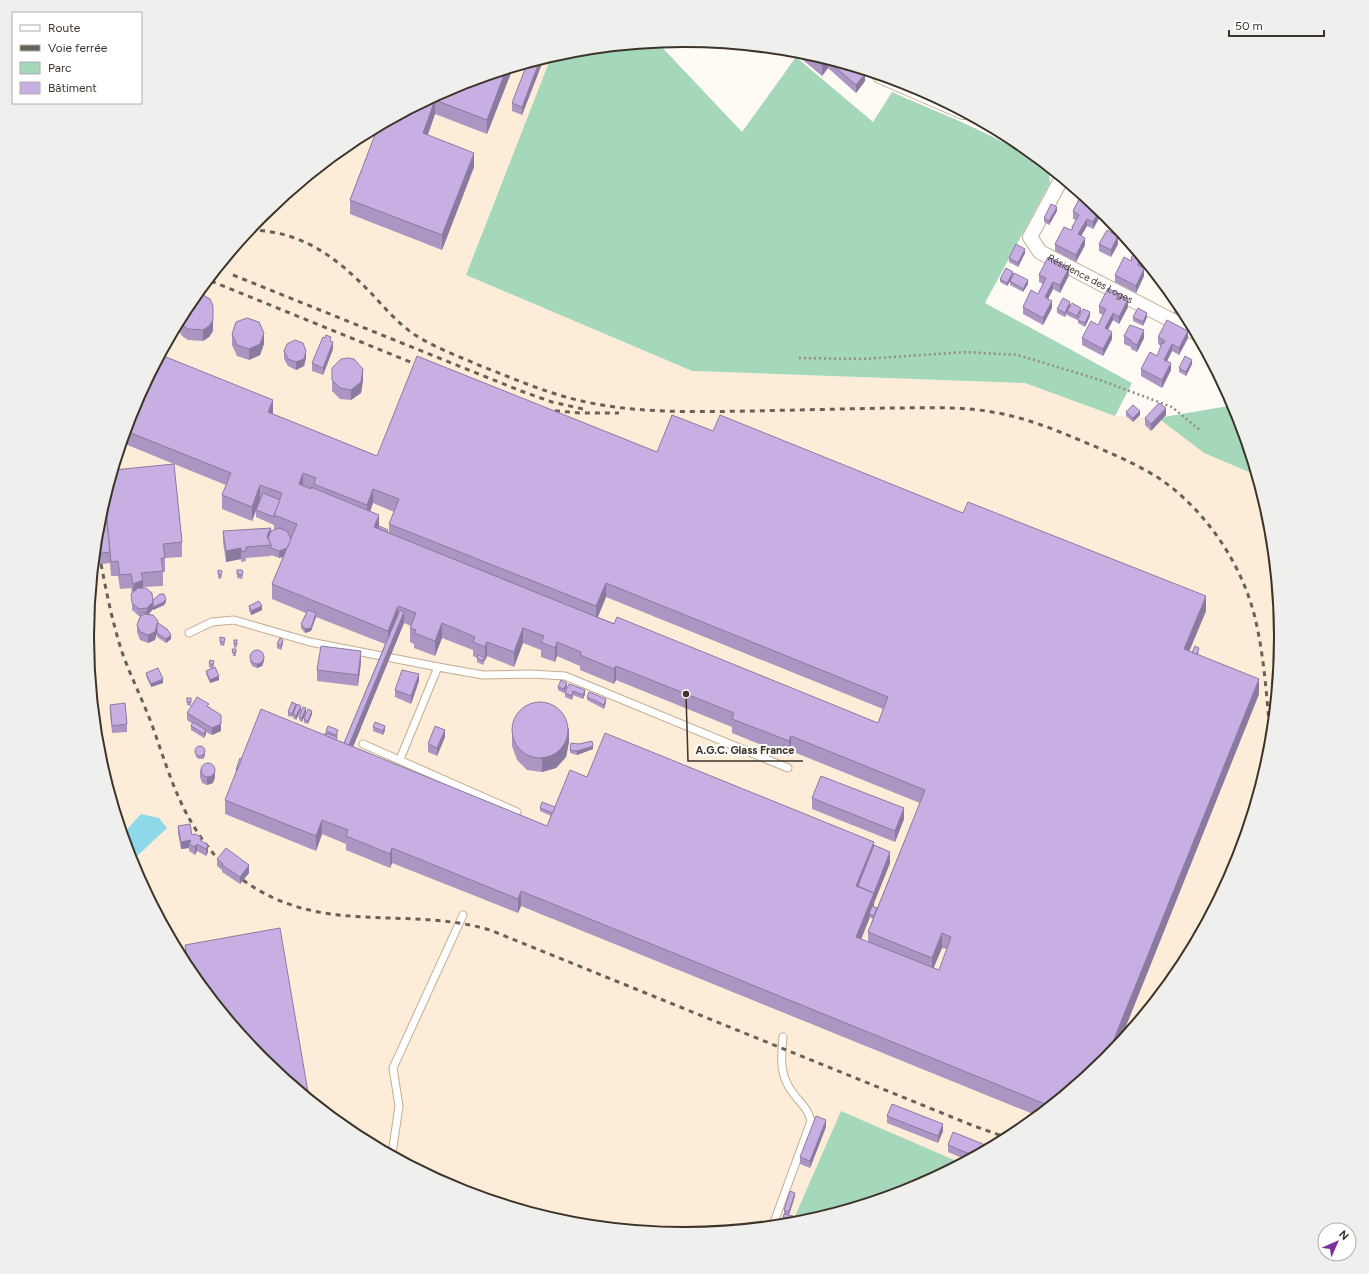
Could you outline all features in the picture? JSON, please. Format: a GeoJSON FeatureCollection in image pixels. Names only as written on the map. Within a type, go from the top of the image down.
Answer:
{"type":"FeatureCollection","features":[{"type":"Feature","properties":{"kind":"street","name":"Résidence des Loges"},"geometry":{"type":"LineString","coordinates":[[1060,182],[1030,237],[1040,252],[1187,328]]}},
{"type":"Feature","properties":{"kind":"lane"},"geometry":{"type":"LineString","coordinates":[[189,633],[212,622],[234,620],[310,642],[483,675],[531,674],[565,676],[788,768]]}},
{"type":"Feature","properties":{"kind":"lane"},"geometry":{"type":"LineString","coordinates":[[400,759],[438,667]]}},
{"type":"Feature","properties":{"kind":"lane"},"geometry":{"type":"LineString","coordinates":[[363,744],[400,759],[517,812]]}},
{"type":"Feature","properties":{"kind":"lane"},"geometry":{"type":"LineString","coordinates":[[393,1150],[399,1106],[393,1068],[463,915]]}},
{"type":"Feature","properties":{"kind":"lane"},"geometry":{"type":"LineString","coordinates":[[775,1220],[811,1121],[809,1112],[793,1094],[784,1078],[780,1062],[783,1037]]}},
{"type":"Feature","properties":{"kind":"path"},"geometry":{"type":"LineString","coordinates":[[799,358],[864,359],[966,352],[1018,355],[1100,380],[1172,407],[1201,431]]}},
{"type":"Feature","properties":{"kind":"shaded area"},"geometry":{"type":"Polygon","coordinates":[[[549,63],[466,275],[692,371],[1025,383],[1115,416],[1158,418],[1204,453],[1251,473],[1263,522],[1273,598],[1273,676],[1263,752],[1243,827],[1230,863],[1214,898],[1195,932],[1175,965],[1153,996],[1102,1054],[1074,1081],[1012,1128],[979,1148],[910,1182],[874,1196],[800,1216],[762,1222],[723,1226],[646,1226],[569,1216],[495,1196],[459,1182],[389,1148],[357,1128],[295,1081],[267,1054],[216,996],[194,965],[155,898],[139,863],[115,790],[106,752],[96,676],[94,637],[96,598],[106,522],[126,447],[139,411],[155,376],[174,342],[194,309],[216,278],[267,220],[295,193],[357,146],[390,126],[459,92],[495,78],[549,63]]]}},
{"type":"Feature","properties":{"kind":"green space"},"geometry":{"type":"Polygon","coordinates":[[[662,48],[742,132],[797,57],[873,122],[892,92],[973,127],[1013,147],[1049,173],[1050,183],[985,303],[1132,383],[1115,416],[1025,383],[692,371],[466,275],[549,63],[607,52],[662,48]]]}},
{"type":"Feature","properties":{"kind":"green space"},"geometry":{"type":"Polygon","coordinates":[[[1228,406],[1251,473],[1204,453],[1158,418],[1228,406]]]}},
{"type":"Feature","properties":{"kind":"green space"},"geometry":{"type":"Polygon","coordinates":[[[841,1111],[955,1161],[910,1182],[874,1196],[837,1207],[795,1217],[841,1111]]]}},
{"type":"Feature","properties":{"kind":"water"},"geometry":{"type":"Polygon","coordinates":[[[141,814],[159,818],[167,828],[137,856],[127,830],[141,814]]]}},
{"type":"Feature","properties":{"kind":"building"},"geometry":{"type":"Polygon","coordinates":[[[538,66],[522,107],[512,103],[525,69],[538,66]]]}},
{"type":"Feature","properties":{"kind":"building"},"geometry":{"type":"Polygon","coordinates":[[[834,66],[864,75],[856,85],[834,66]]]}},
{"type":"Feature","properties":{"kind":"building"},"geometry":{"type":"Polygon","coordinates":[[[504,75],[487,120],[439,101],[504,75]]]}},
{"type":"Feature","properties":{"kind":"building"},"geometry":{"type":"Polygon","coordinates":[[[434,104],[423,133],[474,153],[442,235],[350,200],[375,135],[434,104]]]}},
{"type":"Feature","properties":{"kind":"building"},"geometry":{"type":"Polygon","coordinates":[[[1079,198],[1097,215],[1093,222],[1087,219],[1078,234],[1085,238],[1076,255],[1055,244],[1064,227],[1071,230],[1073,228],[1072,227],[1079,215],[1073,211],[1079,198]]]}},
{"type":"Feature","properties":{"kind":"building"},"geometry":{"type":"Polygon","coordinates":[[[1051,204],[1057,207],[1049,221],[1044,218],[1051,204]]]}},
{"type":"Feature","properties":{"kind":"building"},"geometry":{"type":"Polygon","coordinates":[[[1107,230],[1118,237],[1111,250],[1099,244],[1107,230]]]}},
{"type":"Feature","properties":{"kind":"building"},"geometry":{"type":"Polygon","coordinates":[[[1016,244],[1025,249],[1018,263],[1009,258],[1016,244]]]}},
{"type":"Feature","properties":{"kind":"building"},"geometry":{"type":"Polygon","coordinates":[[[1133,254],[1140,263],[1139,262],[1138,265],[1144,269],[1136,286],[1115,275],[1124,257],[1131,261],[1133,254]]]}},
{"type":"Feature","properties":{"kind":"building"},"geometry":{"type":"Polygon","coordinates":[[[1048,257],[1069,268],[1060,285],[1053,282],[1045,297],[1052,301],[1043,318],[1023,307],[1031,290],[1038,294],[1046,278],[1039,275],[1048,257]]]}},
{"type":"Feature","properties":{"kind":"building"},"geometry":{"type":"Polygon","coordinates":[[[1006,268],[1013,272],[1007,283],[1000,279],[1006,268]]]}},
{"type":"Feature","properties":{"kind":"building"},"geometry":{"type":"Polygon","coordinates":[[[1014,273],[1028,280],[1023,289],[1010,281],[1014,273]]]}},
{"type":"Feature","properties":{"kind":"building"},"geometry":{"type":"Polygon","coordinates":[[[1108,288],[1128,299],[1119,317],[1113,313],[1105,328],[1112,332],[1103,349],[1082,338],[1091,321],[1098,325],[1106,309],[1099,306],[1108,288]]]}},
{"type":"Feature","properties":{"kind":"building"},"geometry":{"type":"Polygon","coordinates":[[[204,295],[210,299],[213,306],[213,320],[209,326],[203,330],[188,329],[184,326],[204,295]]]}},
{"type":"Feature","properties":{"kind":"building"},"geometry":{"type":"Polygon","coordinates":[[[1063,298],[1070,302],[1065,313],[1057,309],[1063,298]]]}},
{"type":"Feature","properties":{"kind":"building"},"geometry":{"type":"Polygon","coordinates":[[[1072,303],[1081,308],[1077,316],[1067,311],[1072,303]]]}},
{"type":"Feature","properties":{"kind":"building"},"geometry":{"type":"Polygon","coordinates":[[[1138,308],[1147,313],[1143,322],[1133,317],[1138,308]]]}},
{"type":"Feature","properties":{"kind":"building"},"geometry":{"type":"Polygon","coordinates":[[[1083,309],[1090,312],[1085,323],[1078,320],[1083,309]]]}},
{"type":"Feature","properties":{"kind":"building"},"geometry":{"type":"Polygon","coordinates":[[[247,318],[259,322],[264,333],[260,344],[249,349],[237,345],[232,334],[236,322],[247,318]]]}},
{"type":"Feature","properties":{"kind":"building"},"geometry":{"type":"Polygon","coordinates":[[[1167,320],[1188,331],[1179,348],[1172,344],[1164,360],[1171,363],[1162,380],[1141,369],[1150,352],[1157,356],[1162,343],[1163,344],[1165,341],[1158,337],[1167,320]]]}},
{"type":"Feature","properties":{"kind":"building"},"geometry":{"type":"Polygon","coordinates":[[[1130,325],[1144,330],[1137,345],[1124,336],[1130,325]]]}},
{"type":"Feature","properties":{"kind":"building"},"geometry":{"type":"Polygon","coordinates":[[[326,335],[331,337],[330,341],[333,342],[323,368],[312,363],[323,337],[325,338],[326,335]]]}},
{"type":"Feature","properties":{"kind":"building"},"geometry":{"type":"Polygon","coordinates":[[[295,340],[303,343],[306,351],[304,359],[296,362],[288,359],[284,351],[287,344],[295,340]]]}},
{"type":"Feature","properties":{"kind":"building"},"geometry":{"type":"Polygon","coordinates":[[[417,356],[657,452],[672,415],[713,431],[720,415],[963,513],[968,502],[1206,596],[1184,649],[1259,679],[1113,1043],[1074,1081],[1045,1104],[521,891],[518,899],[392,848],[390,854],[346,836],[348,830],[322,820],[316,836],[225,800],[261,709],[547,826],[570,770],[587,777],[605,733],[874,842],[856,886],[874,893],[856,937],[939,970],[951,937],[942,933],[932,958],[868,932],[925,790],[791,736],[789,741],[732,719],[734,713],[616,666],[614,669],[580,655],[581,652],[557,642],[555,648],[541,642],[544,636],[523,628],[514,652],[487,642],[485,647],[473,642],[475,637],[442,623],[435,641],[414,633],[416,630],[410,628],[416,613],[398,606],[388,631],[272,584],[297,524],[274,515],[282,493],[260,485],[252,507],[222,495],[231,473],[131,433],[139,411],[166,357],[273,400],[268,412],[377,456],[417,356]],[[303,473],[299,484],[311,489],[311,487],[379,515],[374,527],[614,624],[617,617],[878,723],[888,697],[606,583],[596,606],[389,524],[399,499],[373,489],[367,505],[314,484],[316,478],[303,473]]]}},
{"type":"Feature","properties":{"kind":"building"},"geometry":{"type":"Polygon","coordinates":[[[1185,356],[1192,360],[1186,372],[1179,368],[1185,356]]]}},
{"type":"Feature","properties":{"kind":"building"},"geometry":{"type":"Polygon","coordinates":[[[341,359],[354,359],[363,369],[361,382],[351,390],[340,388],[332,380],[332,368],[341,359]]]}},
{"type":"Feature","properties":{"kind":"building"},"geometry":{"type":"Polygon","coordinates":[[[1159,403],[1166,408],[1151,424],[1145,418],[1159,403]]]}},
{"type":"Feature","properties":{"kind":"building"},"geometry":{"type":"Polygon","coordinates":[[[1133,405],[1140,411],[1133,418],[1126,412],[1133,405]]]}},
{"type":"Feature","properties":{"kind":"building"},"geometry":{"type":"Polygon","coordinates":[[[174,464],[182,542],[163,544],[165,558],[161,558],[163,571],[141,573],[143,580],[133,584],[131,574],[120,575],[118,561],[111,562],[107,519],[119,469],[174,464]]]}},
{"type":"Feature","properties":{"kind":"building"},"geometry":{"type":"Polygon","coordinates":[[[263,493],[280,500],[274,517],[256,510],[263,493]]]}},
{"type":"Feature","properties":{"kind":"building"},"geometry":{"type":"Polygon","coordinates":[[[107,519],[110,552],[101,553],[107,519]]]}},
{"type":"Feature","properties":{"kind":"building"},"geometry":{"type":"Polygon","coordinates":[[[379,526],[388,530],[387,532],[378,528],[379,526]]]}},
{"type":"Feature","properties":{"kind":"building"},"geometry":{"type":"Polygon","coordinates":[[[271,528],[267,536],[271,545],[246,547],[246,551],[241,551],[241,548],[226,551],[223,531],[271,528]]]}},
{"type":"Feature","properties":{"kind":"building"},"geometry":{"type":"Polygon","coordinates":[[[279,528],[287,531],[291,539],[287,548],[279,551],[271,548],[268,538],[271,531],[279,528]]]}},
{"type":"Feature","properties":{"kind":"building"},"geometry":{"type":"Polygon","coordinates":[[[218,570],[222,571],[221,575],[218,574],[218,570]]]}},
{"type":"Feature","properties":{"kind":"building"},"geometry":{"type":"Polygon","coordinates":[[[237,570],[242,570],[242,575],[237,574],[237,570]]]}},
{"type":"Feature","properties":{"kind":"building"},"geometry":{"type":"Polygon","coordinates":[[[138,588],[146,588],[152,593],[153,602],[147,608],[139,609],[132,603],[131,594],[138,588]]]}},
{"type":"Feature","properties":{"kind":"building"},"geometry":{"type":"Polygon","coordinates":[[[160,594],[164,594],[166,599],[164,602],[153,607],[153,600],[160,594]]]}},
{"type":"Feature","properties":{"kind":"building"},"geometry":{"type":"Polygon","coordinates":[[[259,601],[262,606],[251,611],[249,606],[259,601]]]}},
{"type":"Feature","properties":{"kind":"building"},"geometry":{"type":"Polygon","coordinates":[[[308,610],[316,613],[311,628],[305,629],[301,624],[308,610]]]}},
{"type":"Feature","properties":{"kind":"building"},"geometry":{"type":"Polygon","coordinates":[[[400,610],[404,612],[349,745],[344,743],[400,610]]]}},
{"type":"Feature","properties":{"kind":"building"},"geometry":{"type":"Polygon","coordinates":[[[147,612],[147,614],[141,616],[140,613],[147,612]]]}},
{"type":"Feature","properties":{"kind":"building"},"geometry":{"type":"Polygon","coordinates":[[[144,614],[153,615],[158,621],[155,632],[148,635],[140,632],[137,625],[140,617],[144,614]]]}},
{"type":"Feature","properties":{"kind":"building"},"geometry":{"type":"Polygon","coordinates":[[[158,623],[167,629],[171,635],[166,639],[157,633],[158,623]]]}},
{"type":"Feature","properties":{"kind":"building"},"geometry":{"type":"Polygon","coordinates":[[[220,637],[225,638],[224,642],[220,642],[220,637]]]}},
{"type":"Feature","properties":{"kind":"building"},"geometry":{"type":"Polygon","coordinates":[[[280,638],[283,640],[281,646],[277,644],[280,638]]]}},
{"type":"Feature","properties":{"kind":"building"},"geometry":{"type":"Polygon","coordinates":[[[234,640],[237,640],[237,644],[234,644],[234,640]]]}},
{"type":"Feature","properties":{"kind":"building"},"geometry":{"type":"Polygon","coordinates":[[[321,646],[361,651],[358,675],[317,670],[321,646]]]}},
{"type":"Feature","properties":{"kind":"building"},"geometry":{"type":"Polygon","coordinates":[[[1195,646],[1199,648],[1197,654],[1192,653],[1195,646]]]}},
{"type":"Feature","properties":{"kind":"building"},"geometry":{"type":"Polygon","coordinates":[[[232,649],[236,649],[236,652],[233,653],[232,649]]]}},
{"type":"Feature","properties":{"kind":"building"},"geometry":{"type":"Polygon","coordinates":[[[257,650],[262,652],[264,657],[262,662],[257,664],[252,662],[250,657],[252,652],[257,650]]]}},
{"type":"Feature","properties":{"kind":"building"},"geometry":{"type":"Polygon","coordinates":[[[478,655],[484,657],[483,661],[477,658],[478,655]]]}},
{"type":"Feature","properties":{"kind":"building"},"geometry":{"type":"Polygon","coordinates":[[[210,660],[214,661],[213,665],[209,663],[210,660]]]}},
{"type":"Feature","properties":{"kind":"building"},"geometry":{"type":"Polygon","coordinates":[[[215,667],[219,676],[210,680],[206,671],[215,667]]]}},
{"type":"Feature","properties":{"kind":"building"},"geometry":{"type":"Polygon","coordinates":[[[158,668],[163,679],[151,684],[146,673],[158,668]]]}},
{"type":"Feature","properties":{"kind":"building"},"geometry":{"type":"Polygon","coordinates":[[[402,670],[419,674],[411,696],[395,690],[402,670]]]}},
{"type":"Feature","properties":{"kind":"building"},"geometry":{"type":"Polygon","coordinates":[[[561,680],[567,683],[564,689],[558,687],[561,680]]]}},
{"type":"Feature","properties":{"kind":"building"},"geometry":{"type":"Polygon","coordinates":[[[569,684],[585,690],[583,695],[573,691],[572,696],[565,693],[569,684]]]}},
{"type":"Feature","properties":{"kind":"building"},"geometry":{"type":"Polygon","coordinates":[[[589,692],[606,699],[604,705],[587,697],[589,692]]]}},
{"type":"Feature","properties":{"kind":"building"},"geometry":{"type":"Polygon","coordinates":[[[197,697],[209,704],[207,706],[221,715],[221,724],[212,728],[187,713],[197,697]]]}},
{"type":"Feature","properties":{"kind":"building"},"geometry":{"type":"Polygon","coordinates":[[[187,698],[191,698],[191,702],[187,702],[187,698]]]}},
{"type":"Feature","properties":{"kind":"building"},"geometry":{"type":"Polygon","coordinates":[[[292,702],[296,704],[292,714],[288,712],[292,702]]]}},
{"type":"Feature","properties":{"kind":"building"},"geometry":{"type":"Polygon","coordinates":[[[540,702],[551,704],[560,710],[566,719],[568,730],[566,741],[560,750],[551,756],[540,758],[529,756],[520,750],[514,741],[512,730],[514,719],[520,710],[529,704],[540,702]]]}},
{"type":"Feature","properties":{"kind":"building"},"geometry":{"type":"Polygon","coordinates":[[[125,703],[127,724],[112,726],[110,705],[125,703]]]}},
{"type":"Feature","properties":{"kind":"building"},"geometry":{"type":"Polygon","coordinates":[[[297,704],[301,706],[296,716],[293,714],[297,704]]]}},
{"type":"Feature","properties":{"kind":"building"},"geometry":{"type":"Polygon","coordinates":[[[303,707],[306,708],[302,718],[299,717],[303,707]]]}},
{"type":"Feature","properties":{"kind":"building"},"geometry":{"type":"Polygon","coordinates":[[[308,709],[312,711],[308,721],[304,719],[308,709]]]}},
{"type":"Feature","properties":{"kind":"building"},"geometry":{"type":"Polygon","coordinates":[[[193,722],[206,730],[204,734],[191,726],[193,722]]]}},
{"type":"Feature","properties":{"kind":"building"},"geometry":{"type":"Polygon","coordinates":[[[375,722],[385,726],[383,731],[373,727],[375,722]]]}},
{"type":"Feature","properties":{"kind":"building"},"geometry":{"type":"Polygon","coordinates":[[[328,726],[338,730],[336,735],[326,731],[328,726]]]}},
{"type":"Feature","properties":{"kind":"building"},"geometry":{"type":"Polygon","coordinates":[[[435,726],[445,730],[437,748],[428,744],[435,726]]]}},
{"type":"Feature","properties":{"kind":"building"},"geometry":{"type":"Polygon","coordinates":[[[325,733],[337,737],[336,740],[325,735],[325,733]]]}},
{"type":"Feature","properties":{"kind":"building"},"geometry":{"type":"Polygon","coordinates":[[[592,741],[593,746],[577,751],[570,750],[571,743],[579,744],[592,741]]]}},
{"type":"Feature","properties":{"kind":"building"},"geometry":{"type":"Polygon","coordinates":[[[200,746],[205,751],[200,756],[195,751],[200,746]]]}},
{"type":"Feature","properties":{"kind":"building"},"geometry":{"type":"Polygon","coordinates":[[[240,758],[242,759],[236,770],[240,758]]]}},
{"type":"Feature","properties":{"kind":"building"},"geometry":{"type":"Polygon","coordinates":[[[205,763],[211,763],[215,767],[215,773],[211,777],[205,777],[201,773],[201,767],[205,763]]]}},
{"type":"Feature","properties":{"kind":"building"},"geometry":{"type":"Polygon","coordinates":[[[821,776],[904,808],[895,831],[812,798],[821,776]]]}},
{"type":"Feature","properties":{"kind":"building"},"geometry":{"type":"Polygon","coordinates":[[[542,802],[555,807],[553,813],[540,808],[542,802]]]}},
{"type":"Feature","properties":{"kind":"building"},"geometry":{"type":"Polygon","coordinates":[[[190,824],[192,835],[195,834],[201,837],[200,840],[208,845],[206,849],[197,844],[195,847],[189,844],[191,840],[181,842],[178,826],[190,824]]]}},
{"type":"Feature","properties":{"kind":"building"},"geometry":{"type":"Polygon","coordinates":[[[874,845],[890,852],[874,893],[858,886],[874,845]]]}},
{"type":"Feature","properties":{"kind":"building"},"geometry":{"type":"Polygon","coordinates":[[[226,848],[249,865],[240,877],[222,865],[223,864],[217,859],[226,848]]]}},
{"type":"Feature","properties":{"kind":"building"},"geometry":{"type":"Polygon","coordinates":[[[872,906],[877,908],[874,916],[869,914],[872,906]]]}},
{"type":"Feature","properties":{"kind":"building"},"geometry":{"type":"Polygon","coordinates":[[[280,928],[308,1091],[267,1054],[241,1026],[216,996],[194,965],[186,952],[185,945],[280,928]]]}},
{"type":"Feature","properties":{"kind":"building"},"geometry":{"type":"Polygon","coordinates":[[[892,1104],[943,1124],[938,1136],[887,1116],[892,1104]]]}},
{"type":"Feature","properties":{"kind":"building"},"geometry":{"type":"Polygon","coordinates":[[[816,1116],[826,1120],[810,1161],[800,1157],[816,1116]]]}},
{"type":"Feature","properties":{"kind":"building"},"geometry":{"type":"Polygon","coordinates":[[[953,1132],[983,1144],[982,1146],[969,1153],[948,1145],[953,1132]]]}},
{"type":"Feature","properties":{"kind":"building"},"geometry":{"type":"Polygon","coordinates":[[[790,1191],[795,1193],[789,1212],[784,1210],[790,1191]]]}},
{"type":"Feature","properties":{"kind":"building"},"geometry":{"type":"Polygon","coordinates":[[[784,1214],[793,1216],[793,1217],[783,1218],[784,1214]]]}},
{"type":"Feature","properties":{"kind":"railway"},"geometry":{"type":"LineString","coordinates":[[257,231],[286,235],[317,248],[345,268],[406,329],[428,343],[529,385],[582,401],[629,409],[677,411],[890,408],[954,408],[980,410],[1034,422],[1109,452],[1148,472],[1180,494],[1209,526],[1233,562],[1243,582],[1256,622],[1264,667],[1269,717]]}},
{"type":"Feature","properties":{"kind":"railway"},"geometry":{"type":"LineString","coordinates":[[233,275],[521,391],[552,402],[583,409]]}},
{"type":"Feature","properties":{"kind":"railway"},"geometry":{"type":"LineString","coordinates":[[213,282],[425,368]]}},
{"type":"Feature","properties":{"kind":"railway"},"geometry":{"type":"LineString","coordinates":[[545,410],[581,413],[619,413]]}},
{"type":"Feature","properties":{"kind":"railway"},"geometry":{"type":"LineString","coordinates":[[101,564],[119,644],[152,725],[172,780],[196,830],[221,862]]}},
{"type":"Feature","properties":{"kind":"railway"},"geometry":{"type":"LineString","coordinates":[[243,880],[273,897],[303,908],[333,914],[458,923],[490,930],[1000,1135]]}},
{"type":"Feature","properties":{"kind":"place","name":"A.G.C. Glass France"},"geometry":{"type":"Point","coordinates":[686,694]}}]}
